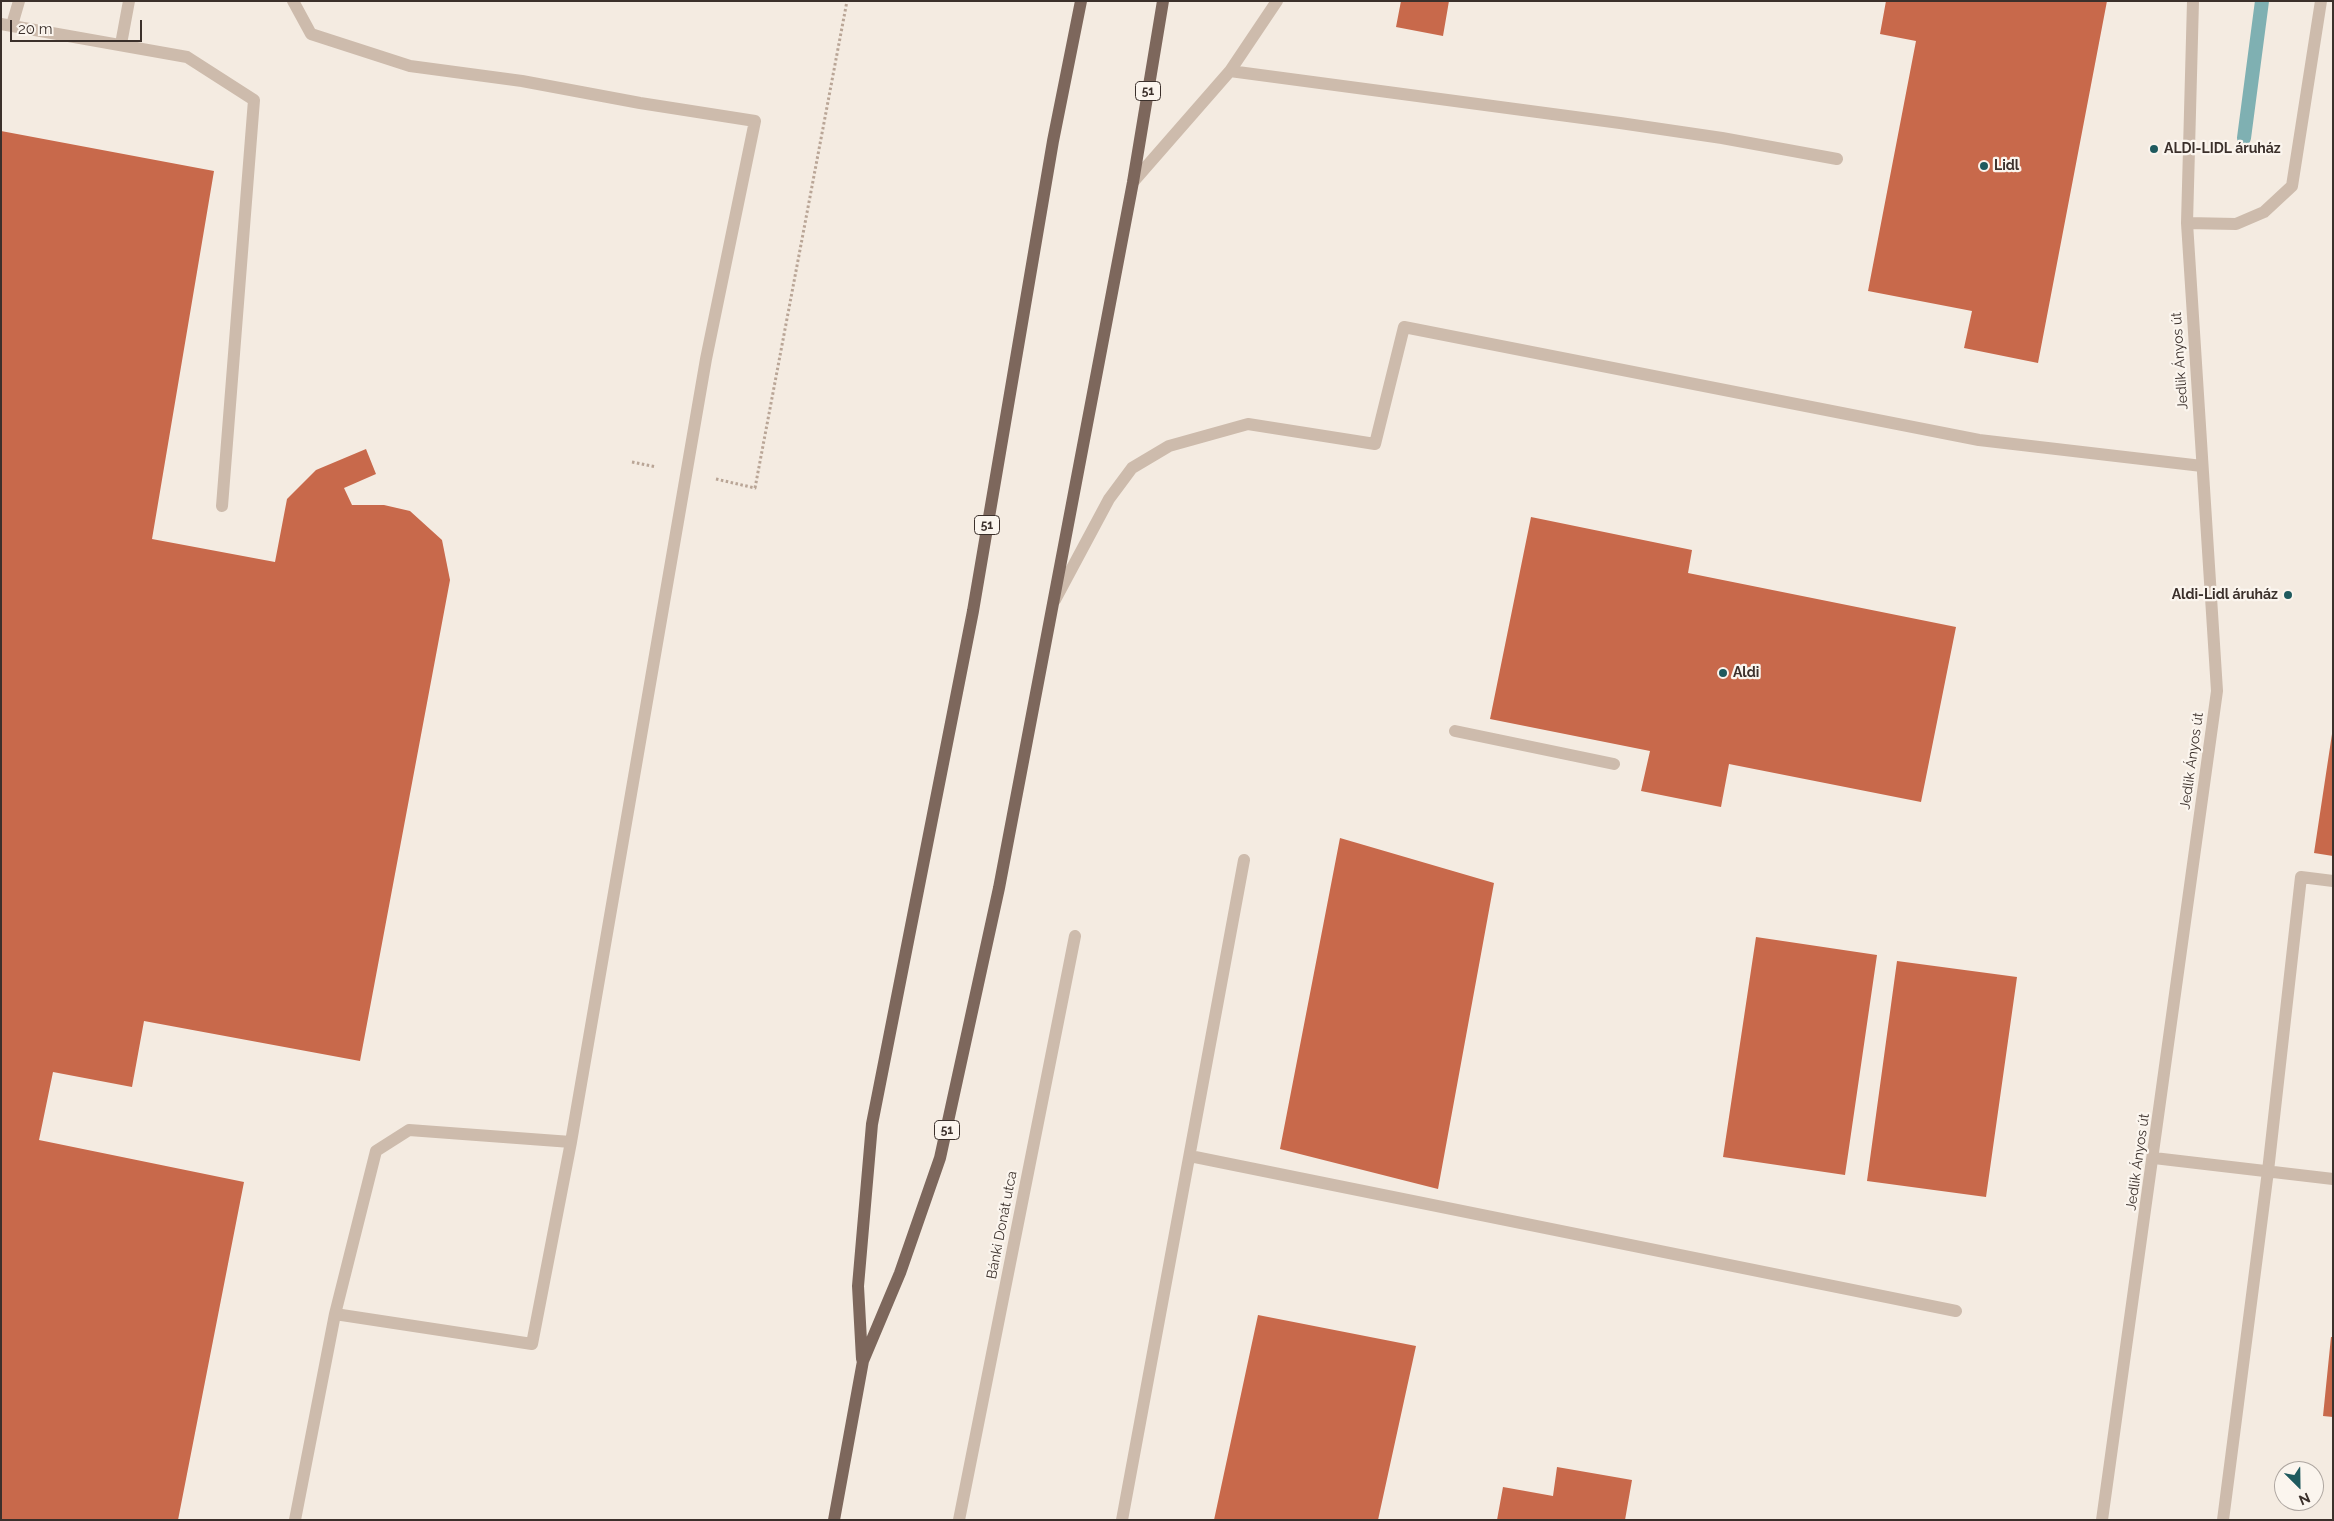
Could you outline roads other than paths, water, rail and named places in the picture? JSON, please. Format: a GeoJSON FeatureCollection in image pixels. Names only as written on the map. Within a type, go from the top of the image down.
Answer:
{"type":"FeatureCollection","features":[{"type":"Feature","properties":{"kind":"main road","name":"51"},"geometry":{"type":"LineString","coordinates":[[834,1520],[862,1361],[858,1286],[872,1124],[972,611],[1053,141],[1081,1]]}},
{"type":"Feature","properties":{"kind":"main road","name":"51"},"geometry":{"type":"LineString","coordinates":[[862,1361],[900,1273],[940,1158],[998,888],[1133,182],[1164,1]]}},
{"type":"Feature","properties":{"kind":"street"},"geometry":{"type":"LineString","coordinates":[[19,1],[7,24],[187,57],[254,100],[222,506]]}},
{"type":"Feature","properties":{"kind":"street"},"geometry":{"type":"LineString","coordinates":[[121,44],[128,1]]}},
{"type":"Feature","properties":{"kind":"street"},"geometry":{"type":"LineString","coordinates":[[293,1],[311,34],[410,66],[522,82],[755,121],[706,359],[571,1142],[532,1344],[335,1314]]}},
{"type":"Feature","properties":{"kind":"street"},"geometry":{"type":"LineString","coordinates":[[1133,182],[1230,71],[1277,1]]}},
{"type":"Feature","properties":{"kind":"street","name":"Jedlik Ányos út"},"geometry":{"type":"LineString","coordinates":[[2102,1520],[2154,1158],[2217,691],[2187,223],[2193,1]]}},
{"type":"Feature","properties":{"kind":"street"},"geometry":{"type":"LineString","coordinates":[[2187,223],[2236,224],[2264,212],[2292,186],[2321,1]]}},
{"type":"Feature","properties":{"kind":"street"},"geometry":{"type":"LineString","coordinates":[[1230,71],[1620,123],[1837,159]]}},
{"type":"Feature","properties":{"kind":"street"},"geometry":{"type":"LineString","coordinates":[[1053,603],[1109,499],[1132,468],[1169,446],[1248,424],[1375,444],[1404,327],[1979,440],[2202,466]]}},
{"type":"Feature","properties":{"kind":"street"},"geometry":{"type":"LineString","coordinates":[[1455,732],[1614,764]]}},
{"type":"Feature","properties":{"kind":"street"},"geometry":{"type":"LineString","coordinates":[[1122,1520],[1244,860]]}},
{"type":"Feature","properties":{"kind":"street"},"geometry":{"type":"LineString","coordinates":[[2223,1520],[2268,1171],[2302,877],[2333,881]]}},
{"type":"Feature","properties":{"kind":"street","name":"Bánki Donát utca"},"geometry":{"type":"LineString","coordinates":[[959,1520],[1075,936]]}},
{"type":"Feature","properties":{"kind":"street"},"geometry":{"type":"LineString","coordinates":[[295,1520],[335,1314],[376,1151],[410,1130],[571,1142]]}},
{"type":"Feature","properties":{"kind":"street"},"geometry":{"type":"LineString","coordinates":[[1190,1156],[1956,1311]]}},
{"type":"Feature","properties":{"kind":"street"},"geometry":{"type":"LineString","coordinates":[[2154,1158],[2333,1179]]}},
{"type":"Feature","properties":{"kind":"waterway"},"geometry":{"type":"LineString","coordinates":[[2244,138],[2262,1]]}},
{"type":"Feature","properties":{"kind":"place","name":"ALDI-LIDL áruház"},"geometry":{"type":"Point","coordinates":[2154,149]}},
{"type":"Feature","properties":{"kind":"place","name":"Lidl"},"geometry":{"type":"Point","coordinates":[1984,166]}},
{"type":"Feature","properties":{"kind":"place","name":"Aldi-Lidl áruház"},"geometry":{"type":"Point","coordinates":[2288,595]}},
{"type":"Feature","properties":{"kind":"place","name":"Aldi"},"geometry":{"type":"Point","coordinates":[1723,673]}}]}
